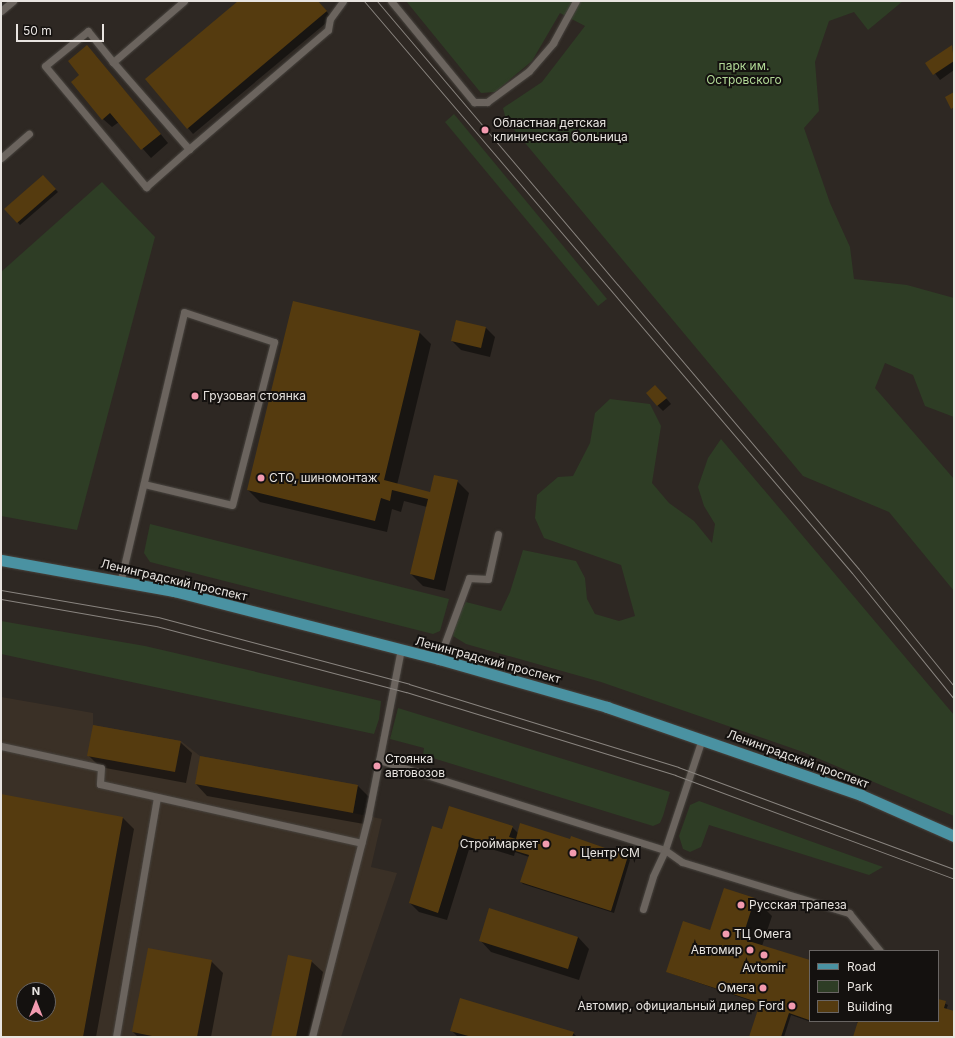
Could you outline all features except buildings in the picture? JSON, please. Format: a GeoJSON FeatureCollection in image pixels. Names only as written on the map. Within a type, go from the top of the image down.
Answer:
{"type":"FeatureCollection","features":[{"type":"Feature","properties":{"kind":"main road","name":"Ленинградский проспект"},"geometry":{"type":"LineString","coordinates":[[1,560],[120,579],[174,590],[439,659],[607,707],[702,738],[861,795],[954,836]]}},
{"type":"Feature","properties":{"kind":"lane"},"geometry":{"type":"LineString","coordinates":[[1,11],[13,1]]}},
{"type":"Feature","properties":{"kind":"lane"},"geometry":{"type":"LineString","coordinates":[[113,62],[184,1]]}},
{"type":"Feature","properties":{"kind":"lane"},"geometry":{"type":"LineString","coordinates":[[189,149],[88,31],[45,66],[146,187],[328,30],[336,8],[343,1]]}},
{"type":"Feature","properties":{"kind":"lane"},"geometry":{"type":"LineString","coordinates":[[391,1],[474,102],[487,102],[529,71],[552,43],[576,1]]}},
{"type":"Feature","properties":{"kind":"lane"},"geometry":{"type":"LineString","coordinates":[[1,158],[29,134]]}},
{"type":"Feature","properties":{"kind":"lane"},"geometry":{"type":"LineString","coordinates":[[120,579],[184,312],[274,342],[232,505],[144,484]]}},
{"type":"Feature","properties":{"kind":"lane"},"geometry":{"type":"LineString","coordinates":[[439,659],[469,578],[488,579],[498,534]]}},
{"type":"Feature","properties":{"kind":"lane"},"geometry":{"type":"LineString","coordinates":[[312,1037],[361,843],[401,649]]}},
{"type":"Feature","properties":{"kind":"lane"},"geometry":{"type":"LineString","coordinates":[[643,909],[665,850],[702,738]]}},
{"type":"Feature","properties":{"kind":"lane"},"geometry":{"type":"LineString","coordinates":[[1,746],[101,768],[100,784],[361,843]]}},
{"type":"Feature","properties":{"kind":"lane"},"geometry":{"type":"LineString","coordinates":[[379,760],[665,850],[682,862],[848,912],[879,950]]}},
{"type":"Feature","properties":{"kind":"lane"},"geometry":{"type":"LineString","coordinates":[[116,1037],[157,797]]}},
{"type":"Feature","properties":{"kind":"shaded area"},"geometry":{"type":"Polygon","coordinates":[[[1,697],[93,713],[93,725],[181,741],[200,756],[358,785],[353,813],[382,819],[371,867],[397,873],[341,1037],[1,1037],[1,697]]]}},
{"type":"Feature","properties":{"kind":"green space","name":"парк им. Островского"},"geometry":{"type":"Polygon","coordinates":[[[406,1],[903,1],[868,30],[854,12],[829,21],[815,62],[819,111],[804,128],[830,203],[850,247],[854,279],[907,285],[954,298],[954,417],[925,406],[913,375],[885,363],[875,388],[954,479],[954,591],[889,512],[803,476],[506,120],[503,108],[542,82],[585,26],[560,13],[532,61],[495,92],[481,93],[406,1]]]}},
{"type":"Feature","properties":{"kind":"green space"},"geometry":{"type":"Polygon","coordinates":[[[454,114],[607,299],[598,306],[445,122],[454,114]]]}},
{"type":"Feature","properties":{"kind":"green space"},"geometry":{"type":"Polygon","coordinates":[[[102,182],[155,237],[77,530],[1,516],[1,272],[102,182]]]}},
{"type":"Feature","properties":{"kind":"green space"},"geometry":{"type":"Polygon","coordinates":[[[610,399],[650,404],[661,426],[652,483],[669,503],[694,521],[712,543],[715,524],[704,506],[698,487],[708,458],[721,439],[954,715],[954,816],[803,752],[601,682],[466,644],[453,636],[457,618],[466,602],[501,611],[510,592],[523,550],[576,561],[585,578],[587,599],[595,614],[619,621],[635,616],[621,565],[544,538],[535,518],[537,495],[558,477],[573,476],[590,443],[595,413],[610,399]]]}},
{"type":"Feature","properties":{"kind":"green space"},"geometry":{"type":"Polygon","coordinates":[[[150,524],[449,599],[440,631],[433,634],[150,562],[144,553],[150,524]]]}},
{"type":"Feature","properties":{"kind":"green space"},"geometry":{"type":"Polygon","coordinates":[[[1,621],[145,646],[381,701],[379,719],[374,734],[1,654],[1,621]]]}},
{"type":"Feature","properties":{"kind":"green space"},"geometry":{"type":"Polygon","coordinates":[[[398,708],[670,792],[663,816],[660,823],[653,826],[423,755],[424,748],[390,739],[398,708]]]}},
{"type":"Feature","properties":{"kind":"green space"},"geometry":{"type":"Polygon","coordinates":[[[699,801],[883,867],[869,875],[709,825],[701,847],[690,852],[683,849],[679,836],[690,805],[699,801]]]}},
{"type":"Feature","properties":{"kind":"tram line"},"geometry":{"type":"LineString","coordinates":[[364,1],[852,573],[954,699]]}},
{"type":"Feature","properties":{"kind":"tram line"},"geometry":{"type":"LineString","coordinates":[[377,1],[858,568],[954,686]]}},
{"type":"Feature","properties":{"kind":"tram line"},"geometry":{"type":"LineString","coordinates":[[1,590],[158,617],[409,684],[678,767],[954,869]]}},
{"type":"Feature","properties":{"kind":"tram line"},"geometry":{"type":"LineString","coordinates":[[1,599],[156,626],[406,692],[675,775],[954,879]]}},
{"type":"Feature","properties":{"kind":"place","name":"Областная детская клиническая больница"},"geometry":{"type":"Point","coordinates":[485,130]}},
{"type":"Feature","properties":{"kind":"place","name":"Грузовая стоянка"},"geometry":{"type":"Point","coordinates":[195,396]}},
{"type":"Feature","properties":{"kind":"place","name":"СТО, шиномонтаж"},"geometry":{"type":"Point","coordinates":[261,478]}},
{"type":"Feature","properties":{"kind":"place","name":"Стоянка автовозов"},"geometry":{"type":"Point","coordinates":[377,766]}},
{"type":"Feature","properties":{"kind":"place","name":"Строймаркет"},"geometry":{"type":"Point","coordinates":[546,844]}},
{"type":"Feature","properties":{"kind":"place","name":"Центр'СМ"},"geometry":{"type":"Point","coordinates":[573,853]}},
{"type":"Feature","properties":{"kind":"place","name":"Русская трапеза"},"geometry":{"type":"Point","coordinates":[741,905]}},
{"type":"Feature","properties":{"kind":"place","name":"ТЦ Омега"},"geometry":{"type":"Point","coordinates":[726,934]}},
{"type":"Feature","properties":{"kind":"place","name":"Автомир"},"geometry":{"type":"Point","coordinates":[750,950]}},
{"type":"Feature","properties":{"kind":"place","name":"Avtomir"},"geometry":{"type":"Point","coordinates":[764,955]}},
{"type":"Feature","properties":{"kind":"place","name":"Омега"},"geometry":{"type":"Point","coordinates":[763,988]}},
{"type":"Feature","properties":{"kind":"place","name":"Автомир, официальный дилер Ford"},"geometry":{"type":"Point","coordinates":[792,1006]}}]}
